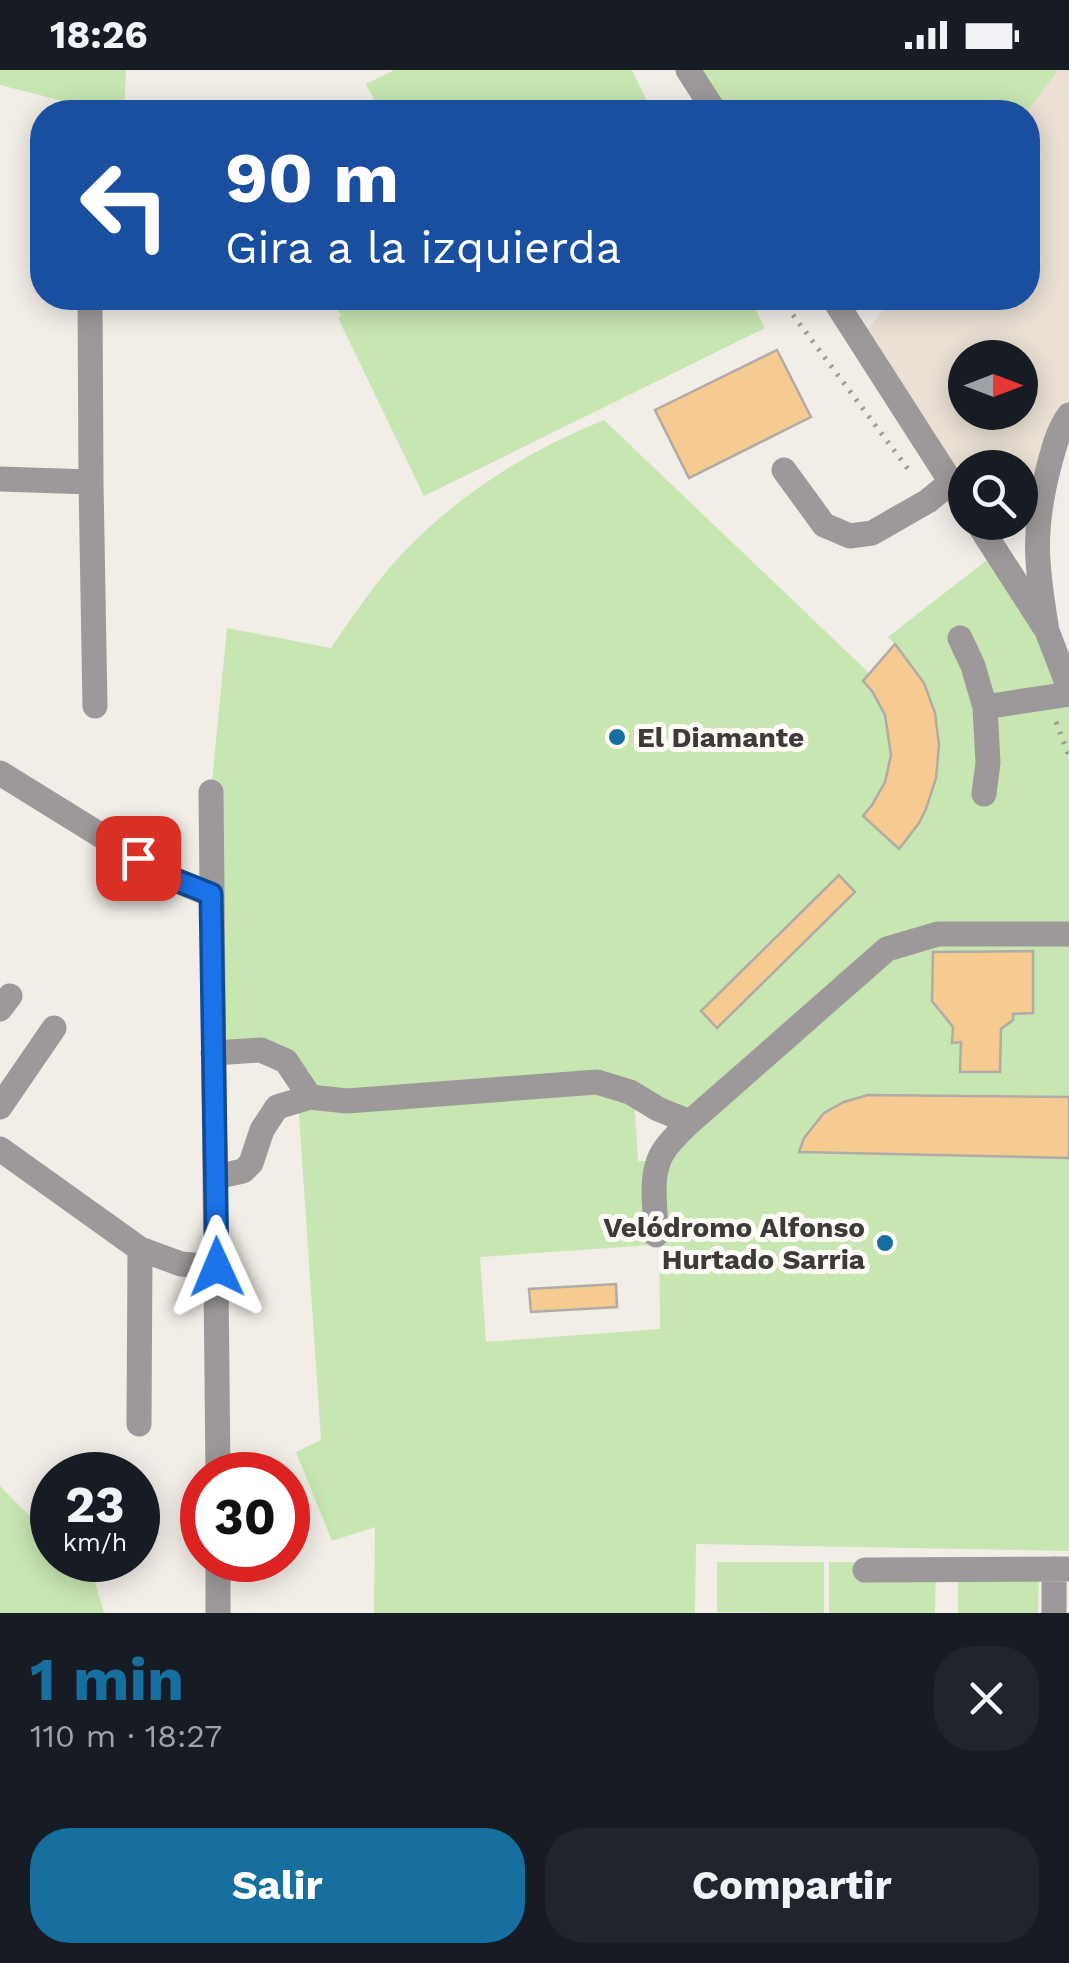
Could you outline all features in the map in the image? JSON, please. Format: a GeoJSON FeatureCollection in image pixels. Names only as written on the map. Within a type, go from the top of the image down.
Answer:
{"type":"FeatureCollection","features":[{"type":"Feature","properties":{"kind":"street"},"geometry":{"type":"LineString","coordinates":[[688,70],[707,100]]}},
{"type":"Feature","properties":{"kind":"street"},"geometry":{"type":"LineString","coordinates":[[90,310],[94,706]]}},
{"type":"Feature","properties":{"kind":"street"},"geometry":{"type":"LineString","coordinates":[[841,310],[948,477]]}},
{"type":"Feature","properties":{"kind":"street"},"geometry":{"type":"LineString","coordinates":[[1038,481],[1058,430],[1069,415]]}},
{"type":"Feature","properties":{"kind":"street"},"geometry":{"type":"LineString","coordinates":[[784,470],[824,525],[850,536],[872,533],[930,499],[948,497]]}},
{"type":"Feature","properties":{"kind":"street"},"geometry":{"type":"LineString","coordinates":[[0,478],[91,482]]}},
{"type":"Feature","properties":{"kind":"street"},"geometry":{"type":"LineString","coordinates":[[988,540],[1047,631]]}},
{"type":"Feature","properties":{"kind":"street"},"geometry":{"type":"LineString","coordinates":[[985,707],[1062,693],[1047,631],[1036,540]]}},
{"type":"Feature","properties":{"kind":"street"},"geometry":{"type":"LineString","coordinates":[[960,638],[985,707],[988,763],[984,794]]}},
{"type":"Feature","properties":{"kind":"street"},"geometry":{"type":"LineString","coordinates":[[0,773],[168,877],[211,894]]}},
{"type":"Feature","properties":{"kind":"street"},"geometry":{"type":"LineString","coordinates":[[211,792],[218,1452]]}},
{"type":"Feature","properties":{"kind":"street"},"geometry":{"type":"LineString","coordinates":[[656,1235],[656,1178],[659,1160],[671,1142],[887,948],[938,934],[1069,934]]}},
{"type":"Feature","properties":{"kind":"street"},"geometry":{"type":"LineString","coordinates":[[0,1107],[54,1028]]}},
{"type":"Feature","properties":{"kind":"street"},"geometry":{"type":"LineString","coordinates":[[213,1052],[261,1050],[286,1061],[310,1097]]}},
{"type":"Feature","properties":{"kind":"street"},"geometry":{"type":"LineString","coordinates":[[215,1177],[243,1170],[251,1163],[262,1130],[276,1108],[310,1097],[346,1101],[597,1082],[630,1092],[690,1122]]}},
{"type":"Feature","properties":{"kind":"street"},"geometry":{"type":"LineString","coordinates":[[0,1150],[140,1249],[181,1264],[217,1267]]}},
{"type":"Feature","properties":{"kind":"street"},"geometry":{"type":"LineString","coordinates":[[139,1424],[140,1249]]}},
{"type":"Feature","properties":{"kind":"street"},"geometry":{"type":"LineString","coordinates":[[865,1570],[1062,1569],[1054,1613]]}},
{"type":"Feature","properties":{"kind":"street"},"geometry":{"type":"LineString","coordinates":[[218,1582],[218,1613]]}},
{"type":"Feature","properties":{"kind":"path"},"geometry":{"type":"LineString","coordinates":[[793,315],[930,499]]}},
{"type":"Feature","properties":{"kind":"path"},"geometry":{"type":"LineString","coordinates":[[1062,693],[1069,756]]}},
{"type":"Feature","properties":{"kind":"shaded area"},"geometry":{"type":"Polygon","coordinates":[[[1058,70],[1069,70],[1069,415],[1039,503],[1038,450],[948,450],[948,472],[860,340],[883,310],[1040,310],[1040,100],[1036,100],[1058,70]]]}},
{"type":"Feature","properties":{"kind":"green space"},"geometry":{"type":"Polygon","coordinates":[[[0,70],[126,70],[125,100],[59,100],[0,85],[0,70]]]}},
{"type":"Feature","properties":{"kind":"green space"},"geometry":{"type":"Polygon","coordinates":[[[394,70],[632,70],[646,100],[374,100],[366,84],[394,70]]]}},
{"type":"Feature","properties":{"kind":"green space"},"geometry":{"type":"Polygon","coordinates":[[[688,70],[1058,70],[1036,100],[707,100],[688,70]]]}},
{"type":"Feature","properties":{"kind":"green space"},"geometry":{"type":"Polygon","coordinates":[[[338,310],[756,310],[765,328],[424,496],[338,318],[338,310]]]}},
{"type":"Feature","properties":{"kind":"green space"},"geometry":{"type":"Polygon","coordinates":[[[604,420],[869,673],[895,644],[888,637],[996,553],[1069,688],[1069,1551],[696,1544],[695,1613],[374,1613],[375,1527],[332,1541],[310,1487],[310,1452],[296,1452],[321,1440],[298,1100],[286,1061],[213,1053],[211,792],[227,628],[331,648],[390,567],[422,534],[469,494],[520,461],[604,420]],[[634,1095],[638,1161],[646,1161],[652,1245],[480,1257],[486,1342],[660,1329],[659,1165],[690,1123],[634,1095]]]}},
{"type":"Feature","properties":{"kind":"green space"},"geometry":{"type":"Polygon","coordinates":[[[0,1486],[30,1517],[30,1582],[95,1582],[104,1613],[0,1613],[0,1486]]]}},
{"type":"Feature","properties":{"kind":"green space"},"geometry":{"type":"Polygon","coordinates":[[[717,1562],[824,1562],[824,1613],[717,1612],[717,1562]]]}},
{"type":"Feature","properties":{"kind":"green space"},"geometry":{"type":"Polygon","coordinates":[[[829,1562],[936,1563],[935,1613],[829,1613],[829,1562]]]}},
{"type":"Feature","properties":{"kind":"green space"},"geometry":{"type":"Polygon","coordinates":[[[958,1572],[1039,1573],[1038,1613],[958,1613],[958,1572]]]}},
{"type":"Feature","properties":{"kind":"building"},"geometry":{"type":"Polygon","coordinates":[[[777,350],[811,417],[689,478],[655,410],[777,350]]]}},
{"type":"Feature","properties":{"kind":"building"},"geometry":{"type":"Polygon","coordinates":[[[895,644],[924,683],[935,713],[939,745],[936,778],[926,809],[899,849],[863,816],[885,782],[891,755],[885,715],[863,681],[895,644]]]}},
{"type":"Feature","properties":{"kind":"building"},"geometry":{"type":"Polygon","coordinates":[[[839,875],[855,892],[717,1028],[701,1011],[839,875]]]}},
{"type":"Feature","properties":{"kind":"building"},"geometry":{"type":"Polygon","coordinates":[[[1033,951],[1033,1013],[1013,1014],[1013,1020],[1001,1029],[1000,1072],[960,1072],[961,1042],[952,1043],[953,1027],[932,1001],[933,952],[1033,951]]]}},
{"type":"Feature","properties":{"kind":"building"},"geometry":{"type":"Polygon","coordinates":[[[868,1095],[1069,1097],[1069,1158],[799,1152],[804,1138],[824,1113],[868,1095]]]}},
{"type":"Feature","properties":{"kind":"building"},"geometry":{"type":"Polygon","coordinates":[[[616,1284],[617,1307],[531,1312],[529,1289],[616,1284]]]}},
{"type":"Feature","properties":{"kind":"place","name":"El Diamante"},"geometry":{"type":"Point","coordinates":[617,737]}},
{"type":"Feature","properties":{"kind":"place","name":"Velódromo Alfonso Hurtado Sarria"},"geometry":{"type":"Point","coordinates":[885,1243]}},
{"type":"Feature","properties":{"kind":"route"},"geometry":{"type":"LineString","coordinates":[[138,858],[168,877],[211,894],[217,1267]]}}]}
